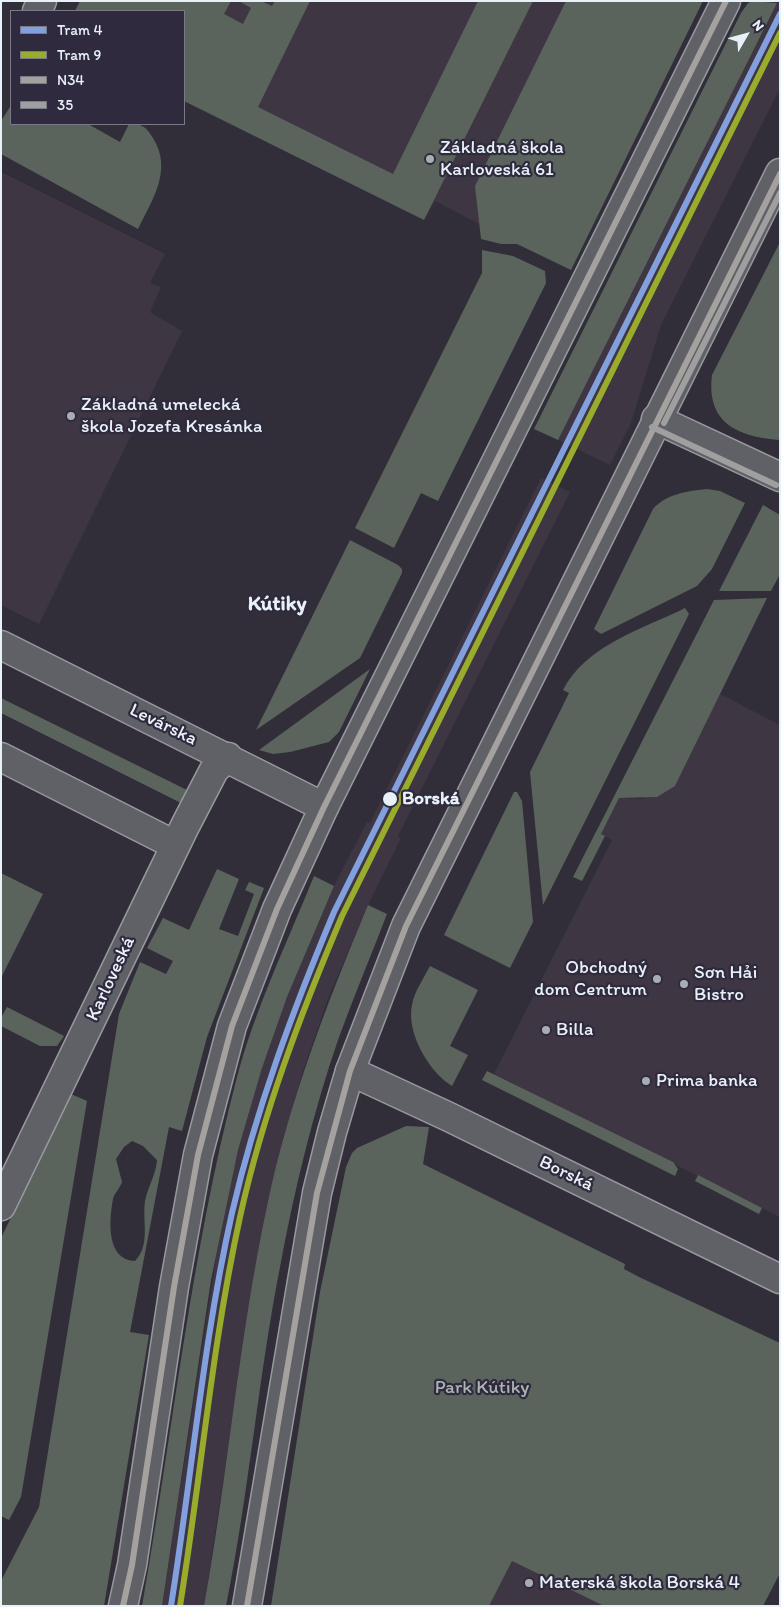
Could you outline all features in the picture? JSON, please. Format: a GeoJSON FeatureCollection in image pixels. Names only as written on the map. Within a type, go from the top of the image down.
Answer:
{"type":"FeatureCollection","features":[{"type":"Feature","properties":{"kind":"main road"},"geometry":{"type":"LineString","coordinates":[[122,1606],[132,1565],[174,1287],[198,1155],[232,1026],[276,909],[324,807],[726,1]]}},
{"type":"Feature","properties":{"kind":"main road"},"geometry":{"type":"LineString","coordinates":[[247,1606],[317,1193],[350,1071],[406,926],[656,419],[780,173]]}},
{"type":"Feature","properties":{"kind":"main road"},"geometry":{"type":"LineString","coordinates":[[656,419],[780,477]]}},
{"type":"Feature","properties":{"kind":"main road","name":"Levárska"},"geometry":{"type":"LineString","coordinates":[[1,645],[228,757],[324,807]]}},
{"type":"Feature","properties":{"kind":"main road"},"geometry":{"type":"LineString","coordinates":[[1,757],[175,845]]}},
{"type":"Feature","properties":{"kind":"main road","name":"Karloveská"},"geometry":{"type":"LineString","coordinates":[[1,1206],[175,845],[214,770],[228,757]]}},
{"type":"Feature","properties":{"kind":"main road","name":"Borská"},"geometry":{"type":"LineString","coordinates":[[350,1071],[449,1117],[780,1279]]}},
{"type":"Feature","properties":{"kind":"shaded area","name":"Základná škola Karloveská 61"},"geometry":{"type":"Polygon","coordinates":[[[80,1],[636,1],[481,225],[435,201],[424,220],[185,101],[185,10],[76,10],[80,1]]]}},
{"type":"Feature","properties":{"kind":"shaded area"},"geometry":{"type":"Polygon","coordinates":[[[780,2],[780,88],[661,325],[631,423],[610,465],[558,440],[774,6],[780,2]]]}},
{"type":"Feature","properties":{"kind":"shaded area","name":"Základná umelecká škola Jozefa Kresánka"},"geometry":{"type":"Polygon","coordinates":[[[1,172],[165,254],[150,283],[161,287],[150,312],[182,331],[39,624],[1,605],[1,172]]]}},
{"type":"Feature","properties":{"kind":"shaded area"},"geometry":{"type":"Polygon","coordinates":[[[541,478],[570,492],[398,836],[401,838],[368,905],[329,996],[302,1074],[267,1205],[254,1277],[204,1606],[162,1606],[222,1220],[238,1150],[262,1068],[287,997],[334,886],[367,822],[370,823],[541,478]]]}},
{"type":"Feature","properties":{"kind":"shaded area"},"geometry":{"type":"Polygon","coordinates":[[[720,694],[780,725],[780,1217],[494,1074],[612,840],[601,834],[619,798],[642,799],[675,786],[720,694]]]}},
{"type":"Feature","properties":{"kind":"shaded area","name":"Materská škola Borská 4"},"geometry":{"type":"Polygon","coordinates":[[[512,1561],[604,1606],[489,1606],[512,1561]]]}},
{"type":"Feature","properties":{"kind":"green space"},"geometry":{"type":"Polygon","coordinates":[[[80,1],[231,1],[224,14],[243,24],[251,8],[239,1],[261,1],[272,6],[275,1],[310,1],[258,107],[393,174],[478,1],[533,1],[424,220],[185,101],[185,10],[76,10],[80,1]]]}},
{"type":"Feature","properties":{"kind":"green space"},"geometry":{"type":"Polygon","coordinates":[[[566,1],[703,1],[571,270],[517,244],[501,244],[481,239],[475,186],[566,1]]]}},
{"type":"Feature","properties":{"kind":"green space"},"geometry":{"type":"Polygon","coordinates":[[[752,1],[777,3],[558,440],[534,429],[741,13],[748,3],[752,1]]]}},
{"type":"Feature","properties":{"kind":"green space"},"geometry":{"type":"Polygon","coordinates":[[[10,107],[10,125],[90,125],[120,142],[128,125],[138,125],[146,129],[159,150],[161,173],[154,196],[138,229],[1,154],[1,121],[10,107]]]}},
{"type":"Feature","properties":{"kind":"green space"},"geometry":{"type":"Polygon","coordinates":[[[780,242],[780,440],[738,431],[728,424],[720,416],[714,405],[711,391],[712,375],[780,242]]]}},
{"type":"Feature","properties":{"kind":"green space"},"geometry":{"type":"Polygon","coordinates":[[[482,250],[513,256],[545,271],[546,283],[438,501],[421,493],[394,548],[355,528],[482,273],[482,250]]]}},
{"type":"Feature","properties":{"kind":"green space"},"geometry":{"type":"Polygon","coordinates":[[[707,489],[720,491],[745,503],[712,569],[697,586],[601,634],[594,629],[653,509],[671,497],[685,492],[707,489]]]}},
{"type":"Feature","properties":{"kind":"green space"},"geometry":{"type":"Polygon","coordinates":[[[763,505],[780,515],[780,574],[771,591],[719,591],[763,505]]]}},
{"type":"Feature","properties":{"kind":"green space"},"geometry":{"type":"Polygon","coordinates":[[[350,540],[398,565],[402,569],[402,573],[360,658],[256,730],[350,540]]]}},
{"type":"Feature","properties":{"kind":"green space"},"geometry":{"type":"Polygon","coordinates":[[[767,598],[675,786],[657,797],[619,798],[601,834],[605,836],[582,881],[573,877],[714,600],[767,598]]]}},
{"type":"Feature","properties":{"kind":"green space"},"geometry":{"type":"Polygon","coordinates":[[[685,608],[689,614],[543,905],[530,772],[569,693],[563,690],[573,674],[601,650],[634,631],[685,608]]]}},
{"type":"Feature","properties":{"kind":"green space"},"geometry":{"type":"Polygon","coordinates":[[[370,669],[339,732],[329,742],[290,752],[273,754],[259,750],[370,669]]]}},
{"type":"Feature","properties":{"kind":"green space"},"geometry":{"type":"Polygon","coordinates":[[[1,698],[187,790],[181,803],[1,713],[1,698]]]}},
{"type":"Feature","properties":{"kind":"green space"},"geometry":{"type":"Polygon","coordinates":[[[514,792],[517,792],[522,801],[533,922],[510,968],[444,935],[514,792]]]}},
{"type":"Feature","properties":{"kind":"green space"},"geometry":{"type":"Polygon","coordinates":[[[217,869],[239,879],[219,929],[238,936],[254,894],[245,890],[249,882],[264,888],[207,1037],[182,1131],[169,1127],[130,1332],[149,1335],[104,1606],[1,1606],[1,1581],[39,1507],[119,1014],[140,962],[166,974],[173,961],[147,948],[163,918],[189,930],[217,869]],[[132,1141],[124,1147],[116,1159],[122,1182],[114,1197],[111,1218],[114,1247],[126,1259],[135,1261],[143,1247],[145,1201],[157,1160],[143,1146],[132,1141]]]}},
{"type":"Feature","properties":{"kind":"green space"},"geometry":{"type":"Polygon","coordinates":[[[1,873],[43,894],[1,978],[1,873]]]}},
{"type":"Feature","properties":{"kind":"green space"},"geometry":{"type":"Polygon","coordinates":[[[314,876],[334,886],[287,997],[262,1068],[238,1150],[211,1280],[162,1606],[142,1606],[195,1277],[220,1146],[243,1055],[252,1029],[314,876]]]}},
{"type":"Feature","properties":{"kind":"green space"},"geometry":{"type":"Polygon","coordinates":[[[368,905],[387,914],[338,1040],[312,1124],[298,1181],[272,1309],[241,1521],[226,1606],[204,1606],[257,1256],[276,1167],[286,1128],[310,1053],[368,905]]]}},
{"type":"Feature","properties":{"kind":"green space"},"geometry":{"type":"Polygon","coordinates":[[[430,966],[478,990],[450,1046],[468,1055],[452,1086],[443,1080],[428,1062],[421,1051],[412,1028],[413,1000],[430,966]]]}},
{"type":"Feature","properties":{"kind":"green space"},"geometry":{"type":"Polygon","coordinates":[[[7,1007],[64,1036],[57,1046],[40,1046],[1,1026],[1,1018],[7,1007]]]}},
{"type":"Feature","properties":{"kind":"green space"},"geometry":{"type":"Polygon","coordinates":[[[487,1071],[673,1162],[678,1169],[675,1176],[482,1080],[487,1071]]]}},
{"type":"Feature","properties":{"kind":"green space"},"geometry":{"type":"Polygon","coordinates":[[[71,1094],[87,1101],[21,1497],[9,1520],[1,1516],[1,1238],[71,1094]]]}},
{"type":"Feature","properties":{"kind":"green space","name":"Park Kútiky"},"geometry":{"type":"Polygon","coordinates":[[[406,1126],[429,1127],[423,1164],[625,1264],[624,1269],[639,1277],[780,1343],[780,1573],[763,1606],[604,1606],[512,1561],[489,1606],[271,1606],[320,1292],[346,1167],[352,1153],[357,1148],[406,1126]]]}},
{"type":"Feature","properties":{"kind":"green space"},"geometry":{"type":"Polygon","coordinates":[[[698,1175],[762,1208],[759,1214],[695,1181],[698,1175]]]}},
{"type":"Feature","properties":{"kind":"tram line","name":"4"},"geometry":{"type":"LineString","coordinates":[[171,1606],[205,1359],[232,1213],[264,1098],[304,986],[334,912],[780,14]]}},
{"type":"Feature","properties":{"kind":"tram line","name":"9"},"geometry":{"type":"LineString","coordinates":[[180,1606],[214,1362],[240,1217],[260,1140],[284,1064],[312,989],[342,916],[780,33]]}},
{"type":"Feature","properties":{"kind":"transit line","name":"N34"},"geometry":{"type":"LineString","coordinates":[[123,1606],[132,1565],[174,1287],[198,1155],[232,1026],[277,909],[324,807],[726,1]]}},
{"type":"Feature","properties":{"kind":"transit line","name":"N34"},"geometry":{"type":"LineString","coordinates":[[247,1606],[317,1193],[350,1071],[406,926],[780,174]]}},
{"type":"Feature","properties":{"kind":"transit line","name":"35"},"geometry":{"type":"LineString","coordinates":[[664,423],[780,193]]}},
{"type":"Feature","properties":{"kind":"transit line","name":"35"},"geometry":{"type":"LineString","coordinates":[[652,427],[776,485]]}},
{"type":"Feature","properties":{"kind":"place","name":"Základná škola Karloveská 61"},"geometry":{"type":"Point","coordinates":[430,159]}},
{"type":"Feature","properties":{"kind":"place","name":"Základná umelecká škola Jozefa Kresánka"},"geometry":{"type":"Point","coordinates":[71,416]}},
{"type":"Feature","properties":{"kind":"place","name":"Borská"},"geometry":{"type":"Point","coordinates":[390,799]}},
{"type":"Feature","properties":{"kind":"place","name":"Obchodný dom Centrum"},"geometry":{"type":"Point","coordinates":[657,979]}},
{"type":"Feature","properties":{"kind":"place","name":"Sơn Hải Bistro"},"geometry":{"type":"Point","coordinates":[684,984]}},
{"type":"Feature","properties":{"kind":"place","name":"Billa"},"geometry":{"type":"Point","coordinates":[546,1030]}},
{"type":"Feature","properties":{"kind":"place","name":"Prima banka"},"geometry":{"type":"Point","coordinates":[646,1081]}},
{"type":"Feature","properties":{"kind":"place","name":"Materská škola Borská 4"},"geometry":{"type":"Point","coordinates":[529,1583]}},
{"type":"Feature","properties":{"kind":"district","name":"Kútiky"},"geometry":{"type":"Point","coordinates":[277,605]}}]}
